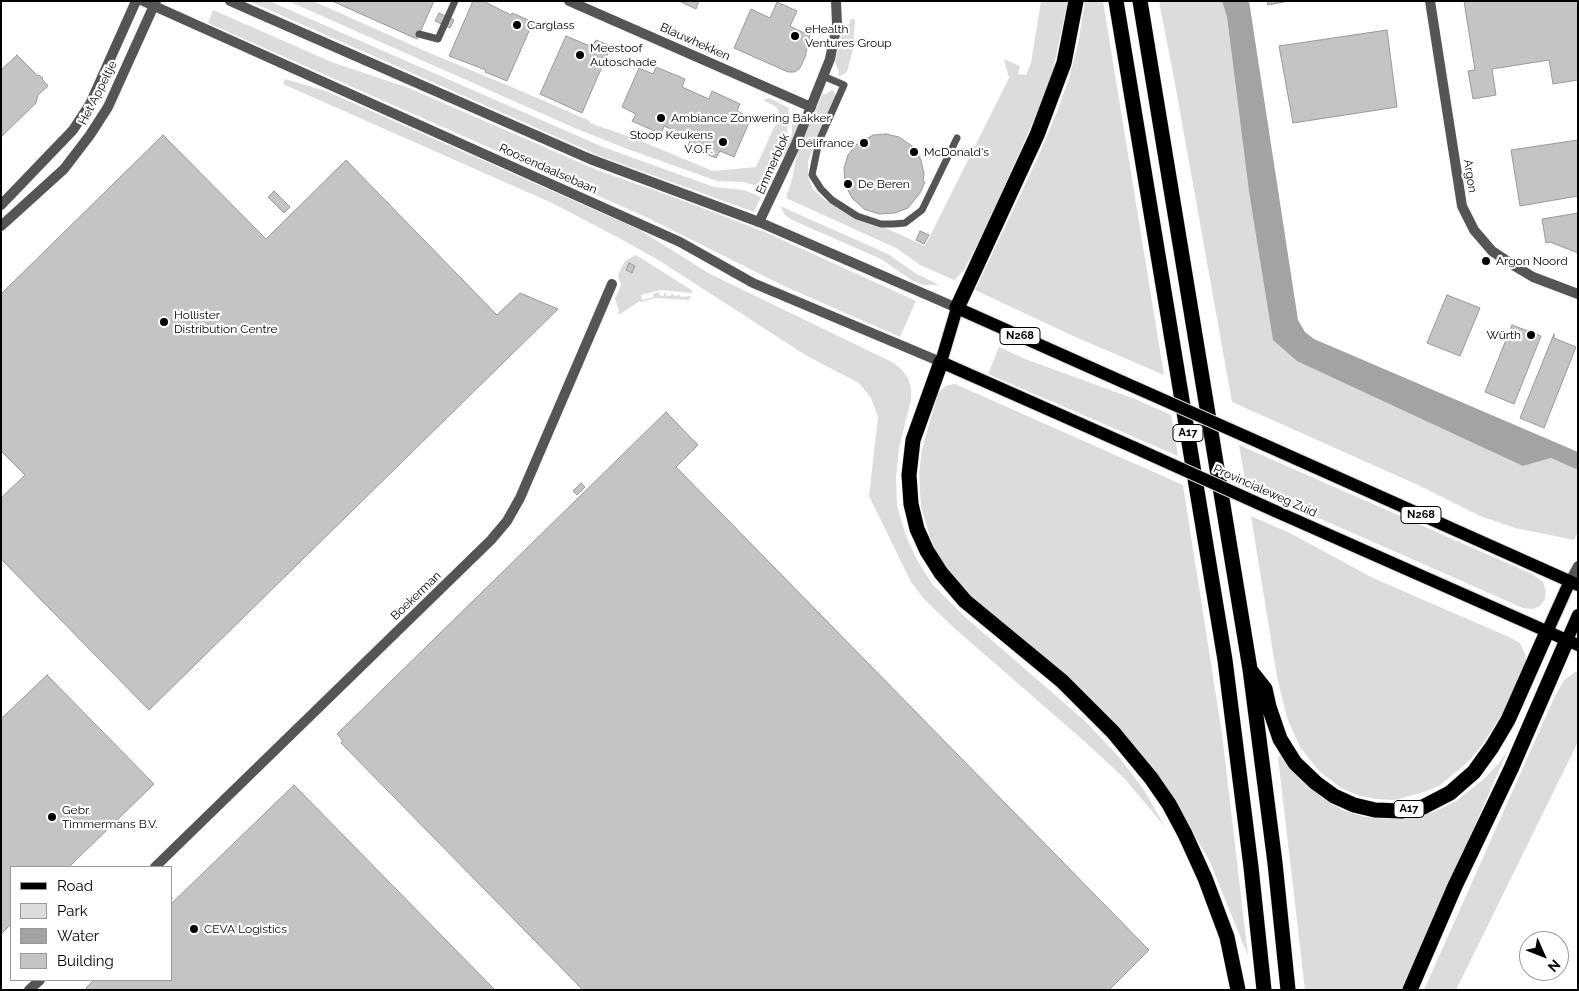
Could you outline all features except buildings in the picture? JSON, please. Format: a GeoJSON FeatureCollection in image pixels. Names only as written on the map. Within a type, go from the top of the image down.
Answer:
{"type":"FeatureCollection","features":[{"type":"Feature","properties":{"kind":"highway"},"geometry":{"type":"LineString","coordinates":[[957,308],[1037,135],[1064,63],[1076,1]]}},
{"type":"Feature","properties":{"kind":"highway","name":"A17"},"geometry":{"type":"LineString","coordinates":[[1116,1],[1225,660],[1251,867],[1264,990]]}},
{"type":"Feature","properties":{"kind":"highway","name":"A17"},"geometry":{"type":"LineString","coordinates":[[1140,1],[1250,669],[1275,863],[1288,990]]}},
{"type":"Feature","properties":{"kind":"highway"},"geometry":{"type":"LineString","coordinates":[[941,362],[913,440],[909,475],[917,529],[927,551],[941,573],[965,601],[1062,681],[1113,732],[1151,778],[1169,804],[1205,878],[1227,937],[1238,990]]}},
{"type":"Feature","properties":{"kind":"highway","name":"A17"},"geometry":{"type":"LineString","coordinates":[[1250,669],[1265,689],[1280,739],[1295,763],[1316,783],[1334,796],[1354,805],[1375,810],[1401,811],[1423,807],[1450,793],[1474,772],[1508,720],[1547,632]]}},
{"type":"Feature","properties":{"kind":"highway"},"geometry":{"type":"LineString","coordinates":[[1410,990],[1455,886],[1572,642]]}},
{"type":"Feature","properties":{"kind":"main road"},"geometry":{"type":"LineString","coordinates":[[941,362],[957,308]]}},
{"type":"Feature","properties":{"kind":"main road","name":"N268"},"geometry":{"type":"LineString","coordinates":[[957,308],[1574,583]]}},
{"type":"Feature","properties":{"kind":"main road","name":"Provincialeweg Zuid"},"geometry":{"type":"LineString","coordinates":[[941,362],[1572,642]]}},
{"type":"Feature","properties":{"kind":"main road"},"geometry":{"type":"LineString","coordinates":[[1547,632],[1574,583]]}},
{"type":"Feature","properties":{"kind":"main road"},"geometry":{"type":"LineString","coordinates":[[1572,642],[1578,615]]}},
{"type":"Feature","properties":{"kind":"street","name":"Het Appeltje"},"geometry":{"type":"LineString","coordinates":[[1,205],[73,130],[90,104],[136,1]]}},
{"type":"Feature","properties":{"kind":"street","name":"Roosendaalsebaan"},"geometry":{"type":"LineString","coordinates":[[143,1],[155,4],[680,242],[753,283],[941,362]]}},
{"type":"Feature","properties":{"kind":"street","name":"Roosendaalsebaan"},"geometry":{"type":"LineString","coordinates":[[230,1],[590,159],[759,222],[957,308]]}},
{"type":"Feature","properties":{"kind":"street","name":"Blauwhekken"},"geometry":{"type":"LineString","coordinates":[[569,1],[810,107]]}},
{"type":"Feature","properties":{"kind":"street","name":"Emmerblok"},"geometry":{"type":"LineString","coordinates":[[759,222],[796,144],[830,59],[837,24],[836,1]]}},
{"type":"Feature","properties":{"kind":"street","name":"Argon"},"geometry":{"type":"LineString","coordinates":[[1430,1],[1462,206],[1474,230],[1492,251],[1513,265],[1533,277],[1578,294]]}},
{"type":"Feature","properties":{"kind":"street","name":"Het Appeltje"},"geometry":{"type":"LineString","coordinates":[[1,226],[64,169],[90,135],[108,107],[155,4]]}},
{"type":"Feature","properties":{"kind":"street","name":"Boekerman"},"geometry":{"type":"LineString","coordinates":[[156,866],[491,540],[507,521],[520,498],[612,284]]}},
{"type":"Feature","properties":{"kind":"street"},"geometry":{"type":"LineString","coordinates":[[1574,583],[1578,566]]}},
{"type":"Feature","properties":{"kind":"street"},"geometry":{"type":"LineString","coordinates":[[29,990],[39,981]]}},
{"type":"Feature","properties":{"kind":"lane"},"geometry":{"type":"LineString","coordinates":[[419,34],[438,39],[455,1]]}},
{"type":"Feature","properties":{"kind":"lane"},"geometry":{"type":"LineString","coordinates":[[823,76],[844,85],[819,141],[812,176],[832,200],[857,216],[881,224],[905,223],[922,210],[957,138]]}},
{"type":"Feature","properties":{"kind":"green space"},"geometry":{"type":"Polygon","coordinates":[[[249,1],[269,1],[603,147],[714,187],[744,190],[761,197],[754,212],[600,156],[249,1]]]}},
{"type":"Feature","properties":{"kind":"green space"},"geometry":{"type":"Polygon","coordinates":[[[288,1],[313,1],[590,121],[590,123],[636,139],[713,171],[756,167],[780,114],[776,107],[763,100],[769,98],[789,108],[787,134],[758,184],[717,181],[577,129],[288,1]]]}},
{"type":"Feature","properties":{"kind":"green space"},"geometry":{"type":"Polygon","coordinates":[[[1041,1],[1068,1],[1053,70],[1037,113],[986,228],[964,270],[957,278],[954,280],[920,265],[896,248],[786,198],[803,138],[822,95],[830,92],[832,89],[836,96],[808,161],[808,177],[813,189],[825,200],[925,246],[1009,78],[1004,59],[1020,66],[1018,74],[1026,75],[1031,63],[1041,1]]]}},
{"type":"Feature","properties":{"kind":"green space"},"geometry":{"type":"Polygon","coordinates":[[[1085,1],[1103,1],[1164,375],[1071,335],[975,290],[1038,157],[1057,112],[1078,44],[1085,1]]]}},
{"type":"Feature","properties":{"kind":"green space"},"geometry":{"type":"Polygon","coordinates":[[[1159,1],[1222,1],[1227,17],[1249,192],[1274,340],[1523,466],[1551,458],[1578,470],[1578,532],[1574,540],[1515,528],[1480,516],[1418,485],[1232,402],[1159,1]]]}},
{"type":"Feature","properties":{"kind":"green space"},"geometry":{"type":"Polygon","coordinates":[[[213,10],[334,63],[409,88],[597,170],[765,232],[916,301],[900,337],[784,286],[646,217],[208,23],[213,10]]]}},
{"type":"Feature","properties":{"kind":"green space"},"geometry":{"type":"Polygon","coordinates":[[[850,19],[855,19],[853,49],[847,72],[840,76],[838,75],[839,72],[835,62],[842,32],[850,23],[850,19]]]}},
{"type":"Feature","properties":{"kind":"green space"},"geometry":{"type":"Polygon","coordinates":[[[285,79],[326,91],[640,230],[710,274],[894,363],[908,378],[911,389],[911,400],[899,448],[896,478],[897,506],[906,536],[917,560],[932,584],[964,616],[1085,721],[1119,757],[1144,790],[1165,827],[1125,779],[953,627],[924,599],[911,582],[869,496],[878,417],[871,398],[859,383],[807,356],[660,261],[619,238],[552,203],[283,84],[285,79]]]}},
{"type":"Feature","properties":{"kind":"green space"},"geometry":{"type":"Polygon","coordinates":[[[794,113],[798,126],[790,147],[764,188],[769,172],[792,133],[794,113]]]}},
{"type":"Feature","properties":{"kind":"green space"},"geometry":{"type":"Polygon","coordinates":[[[780,206],[888,254],[915,273],[939,285],[923,285],[913,281],[881,259],[792,220],[785,215],[780,206]]]}},
{"type":"Feature","properties":{"kind":"green space"},"geometry":{"type":"Polygon","coordinates":[[[636,255],[693,291],[692,293],[660,290],[641,295],[642,300],[654,297],[653,294],[659,292],[659,295],[664,296],[664,293],[666,293],[666,296],[673,294],[674,296],[680,295],[681,297],[691,296],[689,300],[655,298],[640,301],[620,314],[617,313],[619,311],[615,299],[621,285],[618,275],[625,261],[636,255]]]}},
{"type":"Feature","properties":{"kind":"green space"},"geometry":{"type":"Polygon","coordinates":[[[999,347],[1025,359],[1135,399],[1171,415],[1178,456],[988,374],[999,347]]]}},
{"type":"Feature","properties":{"kind":"green space"},"geometry":{"type":"Polygon","coordinates":[[[955,384],[1183,485],[1222,734],[1248,956],[1210,862],[1172,796],[1147,761],[1117,727],[992,617],[956,581],[939,558],[929,534],[921,506],[919,474],[922,449],[938,393],[945,386],[955,384]]]}},
{"type":"Feature","properties":{"kind":"green space"},"geometry":{"type":"Polygon","coordinates":[[[1239,445],[1532,574],[1543,582],[1546,591],[1545,599],[1540,606],[1533,609],[1523,608],[1246,486],[1239,445]]]}},
{"type":"Feature","properties":{"kind":"green space"},"geometry":{"type":"Polygon","coordinates":[[[1251,516],[1290,533],[1373,578],[1520,643],[1525,654],[1527,666],[1515,694],[1483,744],[1468,762],[1439,786],[1395,800],[1360,796],[1341,788],[1319,771],[1300,747],[1287,718],[1277,677],[1251,516]]]}},
{"type":"Feature","properties":{"kind":"green space"},"geometry":{"type":"Polygon","coordinates":[[[1577,671],[1578,742],[1456,990],[1424,990],[1554,698],[1564,680],[1577,671]]]}},
{"type":"Feature","properties":{"kind":"green space"},"geometry":{"type":"Polygon","coordinates":[[[1508,750],[1403,990],[1305,990],[1278,757],[1281,755],[1321,797],[1342,810],[1365,817],[1390,819],[1416,817],[1436,811],[1456,801],[1485,778],[1508,750]]]}},
{"type":"Feature","properties":{"kind":"water"},"geometry":{"type":"Polygon","coordinates":[[[1222,1],[1249,1],[1298,320],[1305,332],[1314,339],[1578,452],[1578,470],[1551,458],[1523,466],[1297,361],[1273,340],[1249,192],[1227,17],[1222,1]]]}},
{"type":"Feature","properties":{"kind":"place","name":"Carglass"},"geometry":{"type":"Point","coordinates":[517,25]}},
{"type":"Feature","properties":{"kind":"place","name":"eHealth Ventures Group"},"geometry":{"type":"Point","coordinates":[795,36]}},
{"type":"Feature","properties":{"kind":"place","name":"Meestoof Autoschade"},"geometry":{"type":"Point","coordinates":[580,55]}},
{"type":"Feature","properties":{"kind":"place","name":"Ambiance Zonwering Bakker"},"geometry":{"type":"Point","coordinates":[661,118]}},
{"type":"Feature","properties":{"kind":"place","name":"Stoop Keukens V.O.F."},"geometry":{"type":"Point","coordinates":[723,142]}},
{"type":"Feature","properties":{"kind":"place","name":"Délifrance"},"geometry":{"type":"Point","coordinates":[864,143]}},
{"type":"Feature","properties":{"kind":"place","name":"McDonald's"},"geometry":{"type":"Point","coordinates":[914,152]}},
{"type":"Feature","properties":{"kind":"place","name":"De Beren"},"geometry":{"type":"Point","coordinates":[848,184]}},
{"type":"Feature","properties":{"kind":"place","name":"Argon Noord"},"geometry":{"type":"Point","coordinates":[1486,261]}},
{"type":"Feature","properties":{"kind":"place","name":"Hollister Distribution Centre"},"geometry":{"type":"Point","coordinates":[164,322]}},
{"type":"Feature","properties":{"kind":"place","name":"Würth"},"geometry":{"type":"Point","coordinates":[1531,335]}},
{"type":"Feature","properties":{"kind":"place","name":"Gebr. Timmermans B.V."},"geometry":{"type":"Point","coordinates":[52,817]}},
{"type":"Feature","properties":{"kind":"place","name":"CEVA Logistics"},"geometry":{"type":"Point","coordinates":[194,929]}}]}
